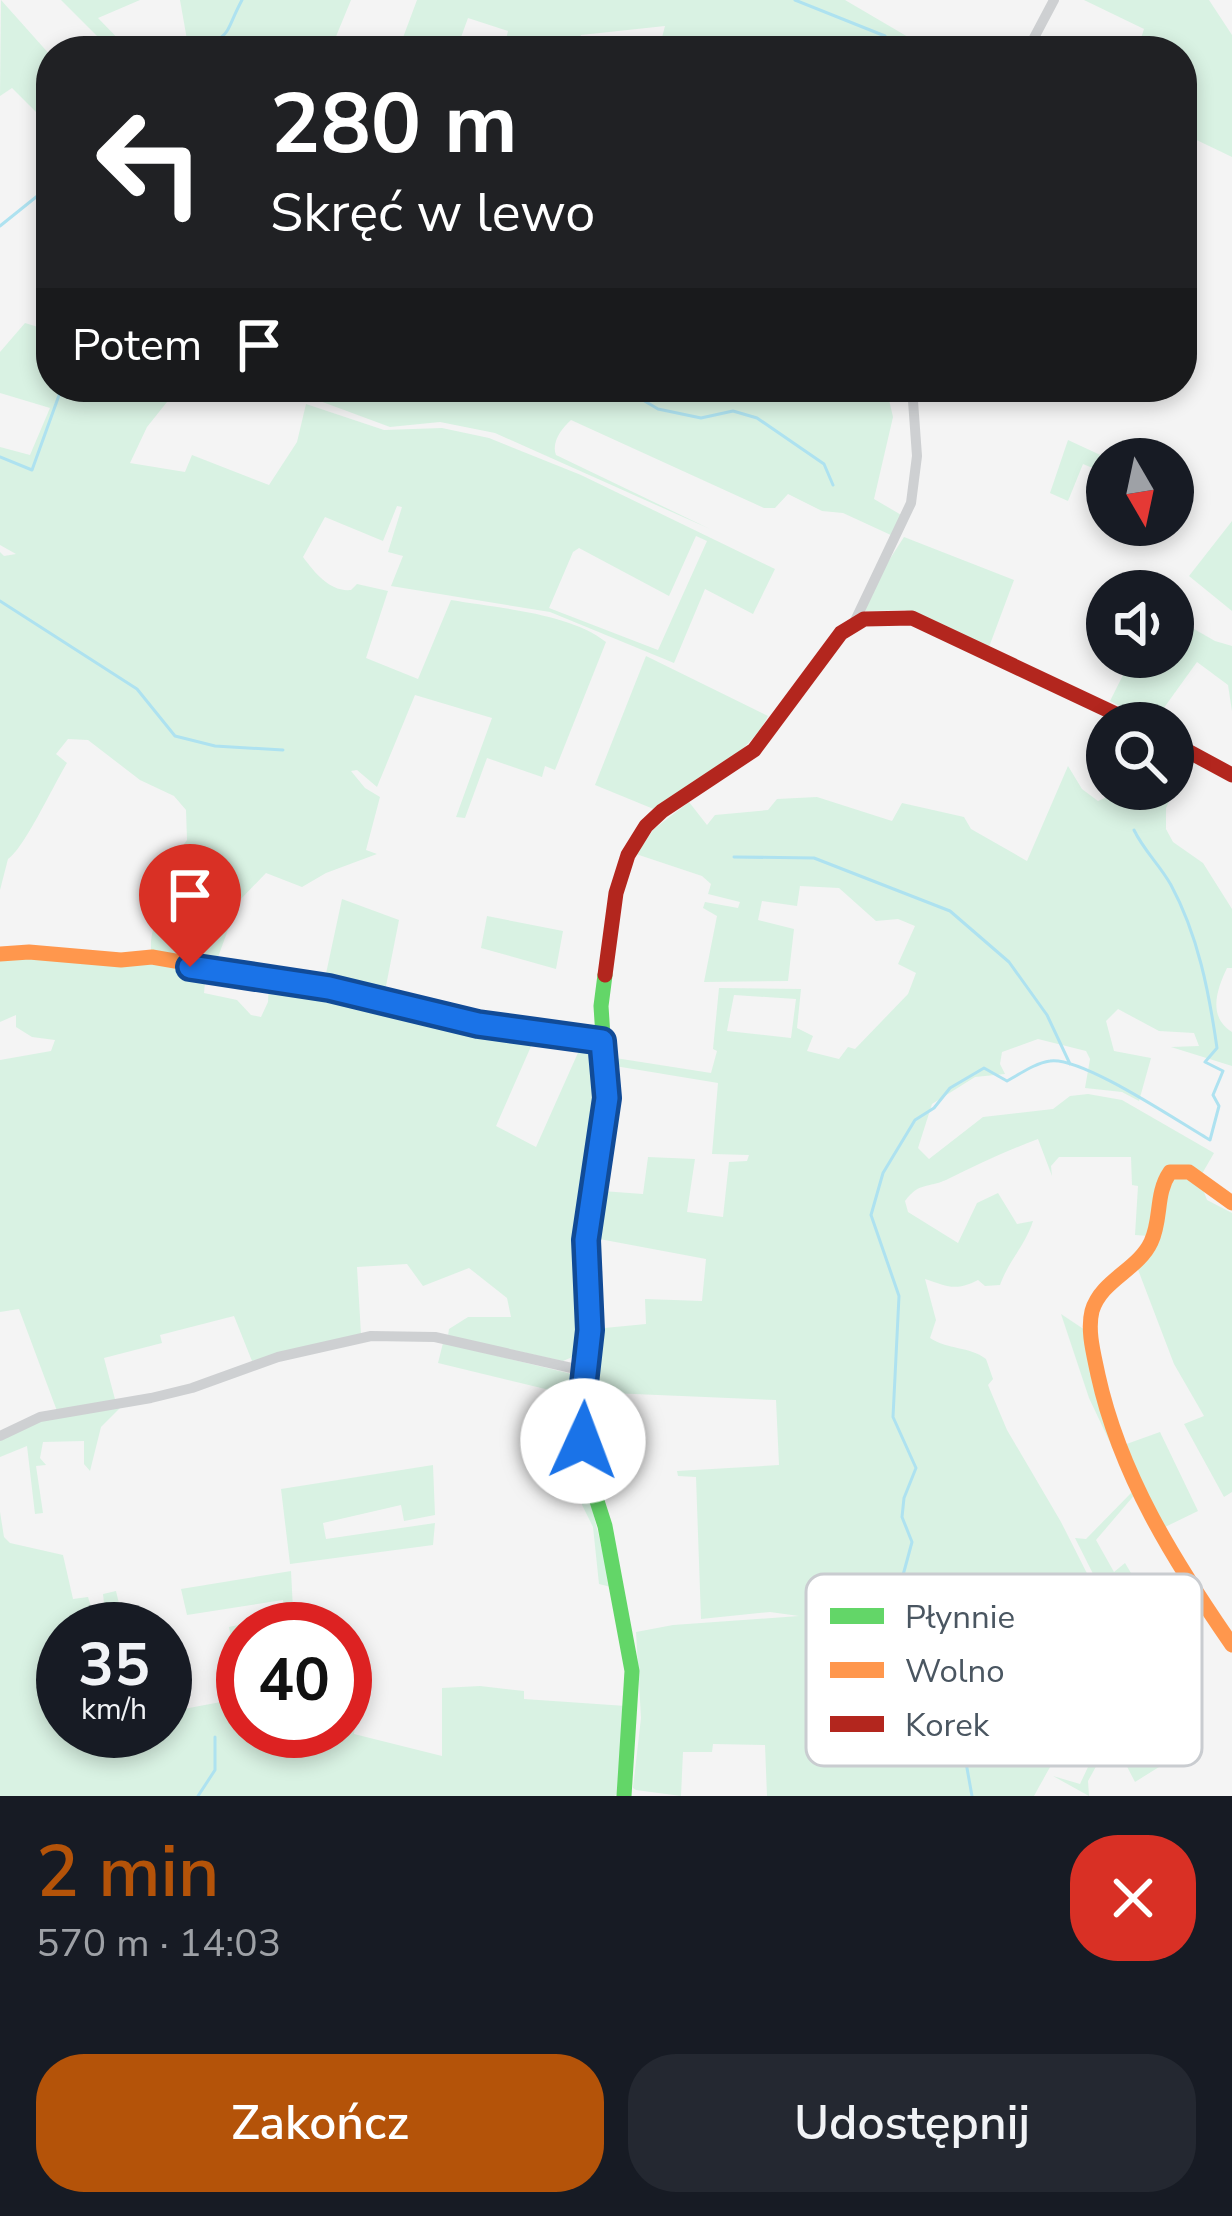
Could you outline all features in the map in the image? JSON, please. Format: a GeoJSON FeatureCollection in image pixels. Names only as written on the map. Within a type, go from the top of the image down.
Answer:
{"type":"FeatureCollection","features":[{"type":"Feature","properties":{"kind":"street"},"geometry":{"type":"LineString","coordinates":[[1035,36],[1054,0]]}},
{"type":"Feature","properties":{"kind":"street"},"geometry":{"type":"LineString","coordinates":[[853,625],[866,590],[908,516],[916,456],[913,402]]}},
{"type":"Feature","properties":{"kind":"street"},"geometry":{"type":"LineString","coordinates":[[624,1796],[632,1671],[605,1526],[583,1441],[590,1330],[586,1240],[607,1098],[601,1006],[616,892],[630,852],[662,811],[754,750],[841,633],[853,625],[879,617],[912,618],[1090,702]]}},
{"type":"Feature","properties":{"kind":"street"},"geometry":{"type":"LineString","coordinates":[[1194,754],[1232,775]]}},
{"type":"Feature","properties":{"kind":"street"},"geometry":{"type":"LineString","coordinates":[[0,954],[152,957],[329,988],[478,1024],[602,1041]]}},
{"type":"Feature","properties":{"kind":"street"},"geometry":{"type":"LineString","coordinates":[[1186,1574],[1118,1447],[1101,1394],[1090,1330],[1092,1311],[1102,1288],[1150,1246],[1162,1181],[1170,1172],[1190,1172],[1232,1203]]}},
{"type":"Feature","properties":{"kind":"street"},"geometry":{"type":"LineString","coordinates":[[0,1436],[40,1417],[172,1394],[278,1357],[371,1336],[435,1336],[586,1371]]}},
{"type":"Feature","properties":{"kind":"street"},"geometry":{"type":"LineString","coordinates":[[1202,1598],[1232,1645]]}},
{"type":"Feature","properties":{"kind":"green space"},"geometry":{"type":"Polygon","coordinates":[[[1,0],[36,39],[36,112],[12,88],[0,96],[1,0]]]}},
{"type":"Feature","properties":{"kind":"green space"},"geometry":{"type":"Polygon","coordinates":[[[61,0],[140,0],[98,18],[115,36],[97,36],[61,0]]]}},
{"type":"Feature","properties":{"kind":"green space"},"geometry":{"type":"Polygon","coordinates":[[[180,0],[351,0],[336,36],[186,36],[180,0]]]}},
{"type":"Feature","properties":{"kind":"green space"},"geometry":{"type":"Polygon","coordinates":[[[417,0],[845,0],[906,36],[662,36],[665,26],[581,36],[507,36],[508,31],[468,18],[461,36],[404,36],[417,0]]]}},
{"type":"Feature","properties":{"kind":"green space"},"geometry":{"type":"Polygon","coordinates":[[[1084,0],[1209,0],[1232,35],[1232,157],[1197,140],[1197,36],[1142,36],[1144,29],[1084,0]]]}},
{"type":"Feature","properties":{"kind":"green space"},"geometry":{"type":"Polygon","coordinates":[[[25,323],[36,326],[36,402],[167,402],[147,427],[130,463],[185,472],[192,455],[269,485],[297,442],[306,404],[384,430],[442,428],[489,438],[581,475],[775,569],[753,614],[705,589],[674,663],[550,612],[391,586],[403,556],[388,552],[402,507],[397,506],[383,541],[325,517],[303,557],[313,569],[336,588],[351,590],[357,584],[388,591],[366,658],[418,679],[451,600],[553,618],[606,642],[555,770],[545,766],[542,777],[487,758],[465,818],[456,817],[492,718],[415,695],[377,787],[357,770],[351,771],[380,797],[366,850],[377,854],[302,887],[266,873],[239,901],[209,922],[229,927],[214,968],[151,950],[166,883],[158,857],[178,852],[187,840],[186,810],[174,796],[140,780],[88,740],[68,739],[56,754],[67,763],[8,859],[0,890],[0,552],[16,554],[0,545],[0,447],[30,455],[50,408],[0,393],[0,352],[25,323]],[[696,536],[669,596],[579,548],[573,552],[549,608],[658,650],[707,541],[696,536]]]}},
{"type":"Feature","properties":{"kind":"green space"},"geometry":{"type":"Polygon","coordinates":[[[322,402],[890,402],[893,417],[874,499],[903,516],[893,536],[788,494],[775,508],[764,508],[571,420],[561,431],[556,455],[710,529],[495,433],[440,422],[390,427],[322,402]]]}},
{"type":"Feature","properties":{"kind":"green space"},"geometry":{"type":"Polygon","coordinates":[[[1068,440],[1086,448],[1086,465],[1068,501],[1050,493],[1068,440]]]}},
{"type":"Feature","properties":{"kind":"green space"},"geometry":{"type":"Polygon","coordinates":[[[1232,521],[1232,611],[1194,580],[1194,570],[1232,521]]]}},
{"type":"Feature","properties":{"kind":"green space"},"geometry":{"type":"Polygon","coordinates":[[[904,537],[1014,580],[989,647],[905,610],[865,611],[873,585],[904,537]]]}},
{"type":"Feature","properties":{"kind":"green space"},"geometry":{"type":"Polygon","coordinates":[[[1194,629],[1232,646],[1232,711],[1228,685],[1197,662],[1194,666],[1194,629]]]}},
{"type":"Feature","properties":{"kind":"green space"},"geometry":{"type":"Polygon","coordinates":[[[646,656],[768,716],[734,757],[656,810],[595,785],[646,656]]]}},
{"type":"Feature","properties":{"kind":"green space"},"geometry":{"type":"Polygon","coordinates":[[[1122,678],[1185,678],[1168,702],[1110,701],[1122,678]]]}},
{"type":"Feature","properties":{"kind":"green space"},"geometry":{"type":"Polygon","coordinates":[[[1068,766],[1082,789],[1086,810],[1166,810],[1166,829],[1173,842],[1203,863],[1232,909],[1232,968],[1227,968],[1216,1003],[1220,1019],[1232,1032],[1232,1066],[1171,1047],[1199,1046],[1194,1033],[1159,1031],[1118,1009],[1106,1021],[1114,1051],[1151,1058],[1139,1101],[1122,1092],[1085,1088],[1090,1059],[1086,1051],[1038,1039],[1002,1052],[1000,1064],[1005,1074],[975,1077],[932,1104],[918,1148],[929,1159],[983,1117],[1053,1109],[1070,1096],[1088,1094],[1122,1100],[1214,1153],[1199,1179],[1207,1200],[1232,1213],[1232,1492],[1224,1497],[1184,1424],[1204,1416],[1174,1364],[1137,1267],[1149,1236],[1135,1235],[1138,1186],[1132,1185],[1131,1157],[1059,1157],[1051,1166],[1052,1176],[1038,1139],[919,1188],[905,1201],[908,1212],[958,1243],[977,1203],[998,1193],[1017,1224],[1033,1221],[1000,1285],[985,1286],[978,1280],[951,1287],[925,1279],[936,1320],[930,1338],[986,1359],[993,1379],[988,1385],[1007,1430],[1087,1574],[806,1574],[806,1766],[1051,1766],[1034,1796],[767,1796],[765,1745],[713,1744],[712,1752],[683,1752],[681,1796],[636,1790],[641,1718],[636,1632],[799,1616],[770,1612],[701,1619],[696,1477],[678,1476],[677,1471],[779,1465],[776,1400],[587,1392],[594,1329],[646,1324],[645,1299],[702,1301],[706,1259],[594,1238],[602,1191],[643,1194],[648,1157],[695,1159],[687,1212],[723,1217],[729,1162],[747,1161],[749,1155],[712,1154],[718,1083],[609,1065],[609,1057],[711,1073],[717,1051],[713,1049],[719,988],[801,989],[797,1028],[813,1036],[807,1051],[839,1059],[848,1047],[855,1049],[908,994],[916,973],[898,964],[915,926],[898,919],[876,921],[839,888],[800,886],[797,906],[762,901],[758,920],[794,929],[788,981],[704,982],[717,916],[703,908],[705,902],[738,908],[740,902],[708,894],[711,884],[702,876],[636,854],[654,829],[689,802],[707,825],[715,815],[768,810],[777,799],[817,797],[892,821],[902,803],[964,817],[971,829],[1027,861],[1068,766]],[[734,995],[727,1031],[791,1038],[796,999],[734,995]]]}},
{"type":"Feature","properties":{"kind":"green space"},"geometry":{"type":"Polygon","coordinates":[[[342,899],[399,920],[384,996],[324,983],[342,899]]]}},
{"type":"Feature","properties":{"kind":"green space"},"geometry":{"type":"Polygon","coordinates":[[[487,916],[563,931],[556,969],[481,948],[487,916]]]}},
{"type":"Feature","properties":{"kind":"green space"},"geometry":{"type":"Polygon","coordinates":[[[0,958],[154,960],[206,972],[204,993],[237,1000],[251,1015],[261,1017],[269,982],[536,1035],[496,1126],[536,1147],[581,1046],[597,1050],[596,1106],[576,1244],[581,1325],[577,1355],[563,1361],[448,1336],[449,1329],[468,1317],[511,1317],[507,1298],[469,1268],[423,1286],[407,1264],[357,1267],[361,1334],[252,1361],[234,1316],[160,1335],[162,1343],[104,1358],[116,1403],[57,1411],[19,1309],[0,1312],[0,1060],[51,1051],[55,1040],[32,1037],[16,1027],[16,1015],[0,1022],[0,958]]]}},
{"type":"Feature","properties":{"kind":"green space"},"geometry":{"type":"Polygon","coordinates":[[[1061,1314],[1085,1330],[1109,1436],[1137,1492],[1096,1540],[1114,1572],[1125,1563],[1132,1574],[1093,1574],[1075,1538],[1086,1539],[1133,1491],[1089,1398],[1061,1314]]]}},
{"type":"Feature","properties":{"kind":"green space"},"geometry":{"type":"Polygon","coordinates":[[[443,1343],[572,1374],[574,1433],[611,1587],[599,1584],[593,1527],[568,1457],[562,1393],[438,1363],[443,1343]]]}},
{"type":"Feature","properties":{"kind":"green space"},"geometry":{"type":"Polygon","coordinates":[[[122,1406],[101,1427],[90,1471],[84,1464],[84,1441],[43,1442],[40,1458],[46,1465],[36,1466],[43,1513],[35,1514],[27,1446],[0,1457],[0,1440],[42,1419],[122,1406]]]}},
{"type":"Feature","properties":{"kind":"green space"},"geometry":{"type":"Polygon","coordinates":[[[1160,1432],[1198,1511],[1163,1528],[1121,1446],[1160,1432]]]}},
{"type":"Feature","properties":{"kind":"green space"},"geometry":{"type":"Polygon","coordinates":[[[433,1465],[435,1515],[404,1521],[401,1505],[323,1523],[326,1539],[435,1523],[433,1545],[290,1564],[281,1489],[433,1465]]]}},
{"type":"Feature","properties":{"kind":"green space"},"geometry":{"type":"Polygon","coordinates":[[[0,1512],[4,1537],[10,1543],[63,1555],[73,1599],[88,1597],[90,1602],[36,1602],[36,1758],[192,1758],[192,1707],[216,1703],[216,1758],[372,1758],[372,1738],[442,1756],[442,1688],[480,1686],[524,1691],[524,1699],[626,1706],[619,1793],[614,1796],[0,1796],[0,1512]]]}},
{"type":"Feature","properties":{"kind":"green space"},"geometry":{"type":"Polygon","coordinates":[[[291,1571],[293,1602],[216,1602],[216,1610],[192,1614],[192,1602],[184,1602],[181,1589],[291,1571]]]}},
{"type":"Feature","properties":{"kind":"green space"},"geometry":{"type":"Polygon","coordinates":[[[116,1591],[119,1602],[104,1602],[103,1594],[116,1591]]]}},
{"type":"Feature","properties":{"kind":"green space"},"geometry":{"type":"Polygon","coordinates":[[[1088,1766],[1096,1766],[1088,1781],[1089,1796],[1053,1776],[1080,1784],[1088,1766]]]}},
{"type":"Feature","properties":{"kind":"green space"},"geometry":{"type":"Polygon","coordinates":[[[1127,1766],[1161,1766],[1135,1782],[1127,1766]]]}},
{"type":"Feature","properties":{"kind":"waterway"},"geometry":{"type":"LineString","coordinates":[[222,36],[242,0]]}},
{"type":"Feature","properties":{"kind":"waterway"},"geometry":{"type":"LineString","coordinates":[[795,0],[885,36]]}},
{"type":"Feature","properties":{"kind":"waterway"},"geometry":{"type":"LineString","coordinates":[[0,226],[36,197]]}},
{"type":"Feature","properties":{"kind":"waterway"},"geometry":{"type":"LineString","coordinates":[[0,457],[32,470],[57,402]]}},
{"type":"Feature","properties":{"kind":"waterway"},"geometry":{"type":"LineString","coordinates":[[646,402],[701,418],[733,411],[757,418],[824,464],[833,485]]}},
{"type":"Feature","properties":{"kind":"waterway"},"geometry":{"type":"LineString","coordinates":[[0,601],[137,689],[175,736],[215,746],[283,750]]}},
{"type":"Feature","properties":{"kind":"waterway"},"geometry":{"type":"LineString","coordinates":[[903,1574],[912,1542],[902,1517],[904,1498],[916,1468],[893,1417],[899,1296],[871,1215],[883,1173],[915,1120],[934,1108],[950,1088],[984,1068],[1007,1081],[1044,1062],[1065,1062],[1107,1079],[1210,1140],[1219,1106],[1213,1095],[1223,1071],[1205,1062],[1217,1048],[1201,964],[1171,885],[1134,830]]}},
{"type":"Feature","properties":{"kind":"waterway"},"geometry":{"type":"LineString","coordinates":[[734,857],[814,858],[950,911],[1009,962],[1047,1015],[1070,1064]]}},
{"type":"Feature","properties":{"kind":"waterway"},"geometry":{"type":"LineString","coordinates":[[198,1796],[215,1770],[215,1737]]}},
{"type":"Feature","properties":{"kind":"waterway"},"geometry":{"type":"LineString","coordinates":[[967,1766],[972,1796]]}},
{"type":"Feature","properties":{"kind":"traffic: fast"},"geometry":{"type":"LineString","coordinates":[[605,975],[601,1006],[607,1098],[586,1240],[590,1330],[581,1410],[589,1476],[605,1526],[632,1671],[624,1796]]}},
{"type":"Feature","properties":{"kind":"traffic: slow"},"geometry":{"type":"LineString","coordinates":[[0,954],[121,960],[152,957],[329,988],[478,1023],[602,1041]]}},
{"type":"Feature","properties":{"kind":"traffic: slow"},"geometry":{"type":"LineString","coordinates":[[1186,1574],[1120,1448],[1095,1359],[1092,1311],[1103,1291],[1151,1242],[1170,1172],[1189,1172],[1232,1203]]}},
{"type":"Feature","properties":{"kind":"traffic: slow"},"geometry":{"type":"LineString","coordinates":[[1202,1599],[1232,1645]]}},
{"type":"Feature","properties":{"kind":"traffic: jam"},"geometry":{"type":"LineString","coordinates":[[605,975],[616,893],[628,855],[646,826],[754,750],[841,633],[864,619],[912,618],[1090,702]]}},
{"type":"Feature","properties":{"kind":"traffic: jam"},"geometry":{"type":"LineString","coordinates":[[1194,754],[1232,775]]}},
{"type":"Feature","properties":{"kind":"route"},"geometry":{"type":"LineString","coordinates":[[190,967],[329,988],[478,1024],[602,1041],[607,1098],[586,1240],[590,1330],[581,1410],[583,1441]]}}]}
